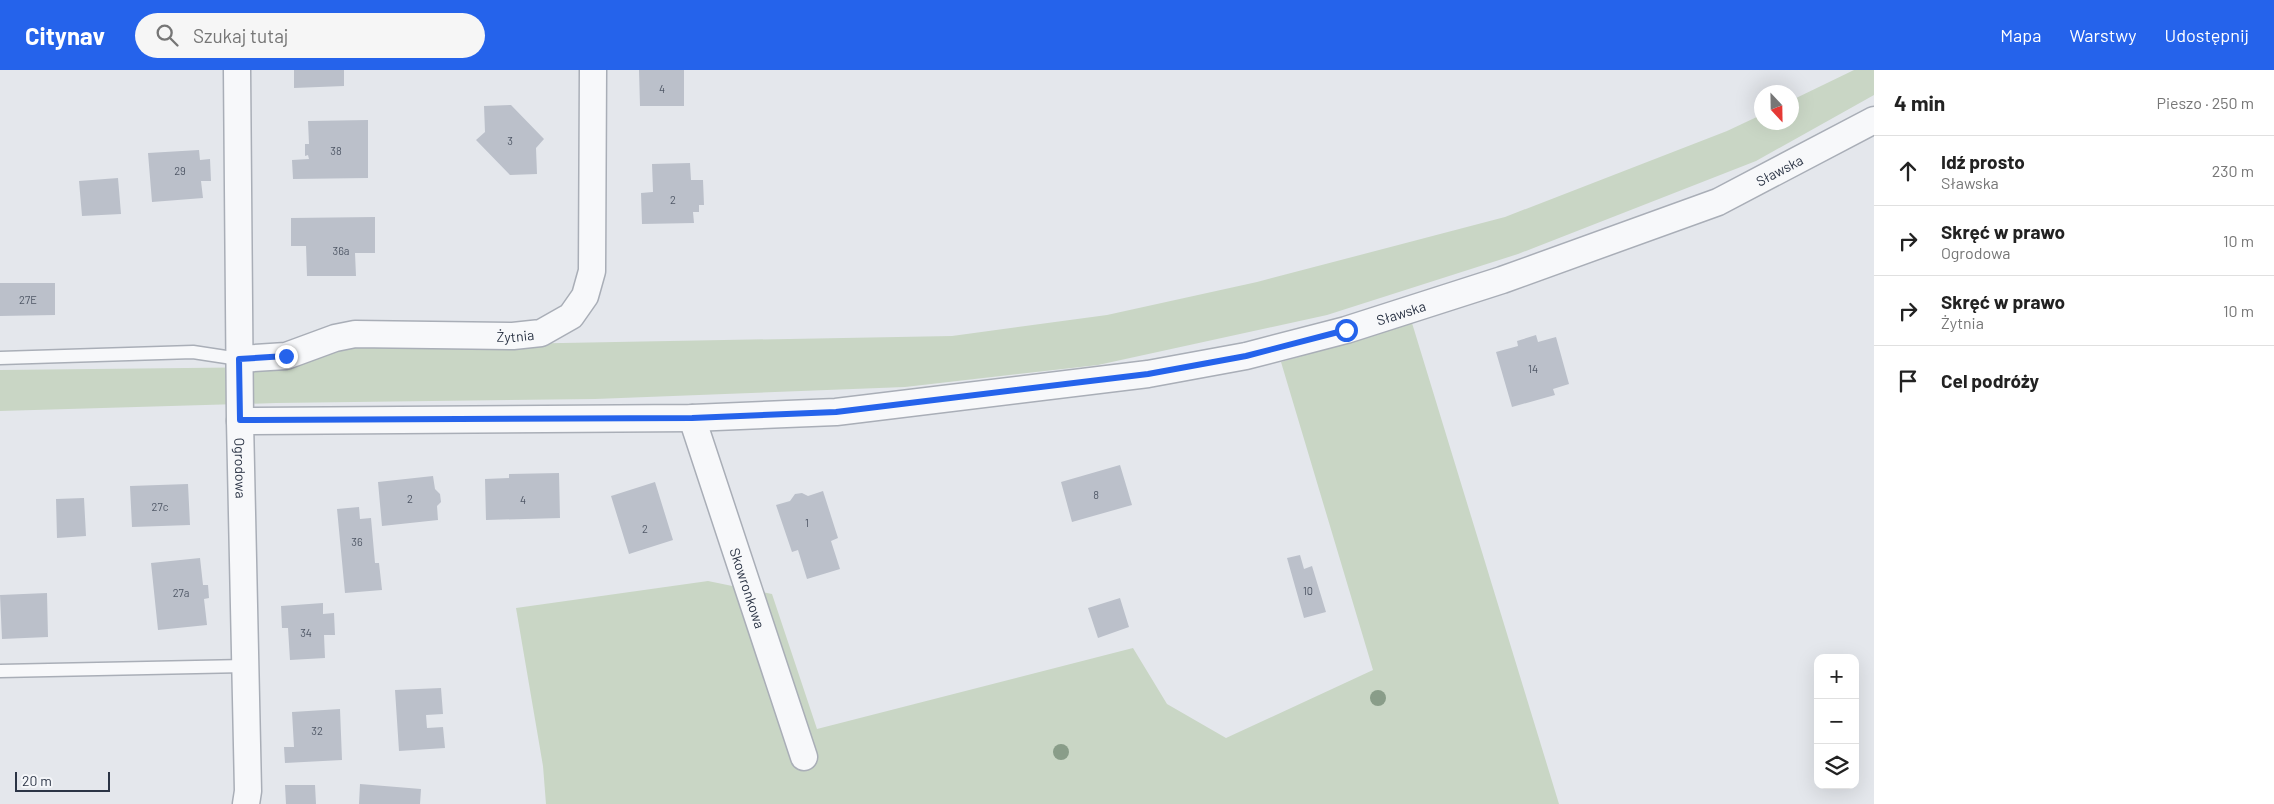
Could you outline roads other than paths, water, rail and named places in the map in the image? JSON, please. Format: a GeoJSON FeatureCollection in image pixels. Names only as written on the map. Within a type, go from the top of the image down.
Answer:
{"type":"FeatureCollection","features":[{"type":"Feature","properties":{"kind":"street","name":"Ogrodowa"},"geometry":{"type":"LineString","coordinates":[[237,70],[239,359],[248,791],[246,804]]}},
{"type":"Feature","properties":{"kind":"street","name":"Żytnia"},"geometry":{"type":"LineString","coordinates":[[239,359],[286,356],[335,338],[355,334],[513,336],[541,333],[571,316],[585,296],[592,271],[593,70]]}},
{"type":"Feature","properties":{"kind":"street","name":"Sławska"},"geometry":{"type":"LineString","coordinates":[[240,420],[692,418],[855,410],[1148,374],[1255,354],[1346,330],[1502,280],[1718,202],[1874,120]]}},
{"type":"Feature","properties":{"kind":"street","name":"Skowronkowa"},"geometry":{"type":"LineString","coordinates":[[692,418],[804,757]]}},
{"type":"Feature","properties":{"kind":"lane"},"geometry":{"type":"LineString","coordinates":[[0,358],[193,352],[239,359]]}},
{"type":"Feature","properties":{"kind":"lane"},"geometry":{"type":"LineString","coordinates":[[0,671],[245,666]]}}]}
